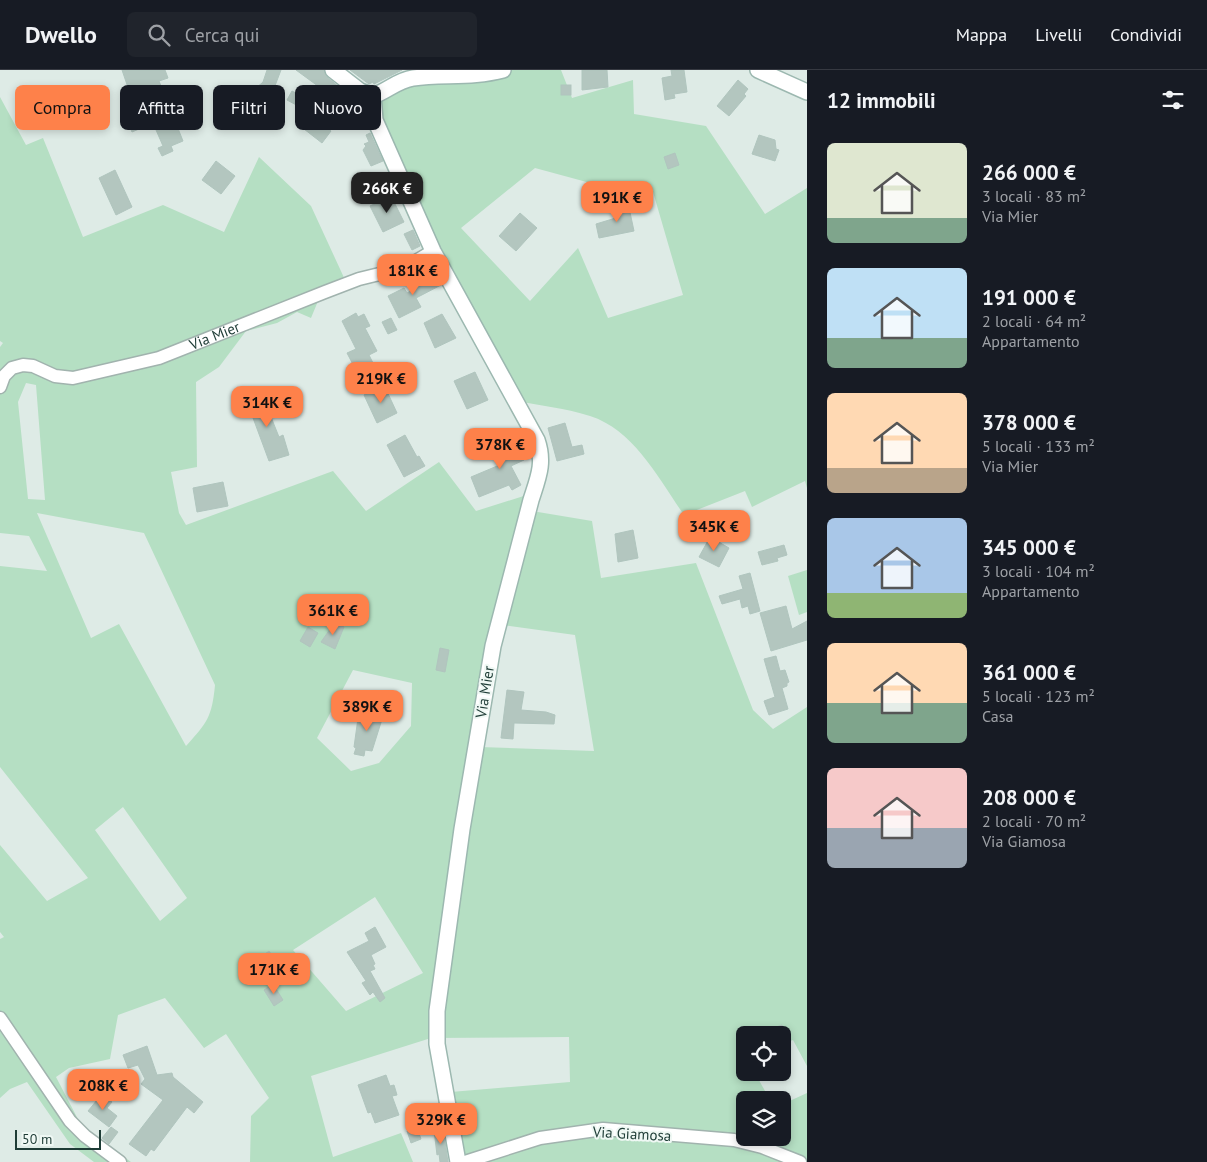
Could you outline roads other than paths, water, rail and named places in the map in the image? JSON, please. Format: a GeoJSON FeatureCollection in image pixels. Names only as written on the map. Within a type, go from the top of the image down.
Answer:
{"type":"FeatureCollection","features":[{"type":"Feature","properties":{"kind":"street"},"geometry":{"type":"LineString","coordinates":[[333,70],[352,85]]}},
{"type":"Feature","properties":{"kind":"street"},"geometry":{"type":"LineString","coordinates":[[381,92],[414,74],[476,75],[503,70]]}},
{"type":"Feature","properties":{"kind":"street"},"geometry":{"type":"LineString","coordinates":[[758,70],[807,92]]}},
{"type":"Feature","properties":{"kind":"street","name":"Via Mier"},"geometry":{"type":"LineString","coordinates":[[379,130],[433,251],[537,440],[542,463],[540,478],[531,500],[493,646],[462,829],[437,1011],[437,1044],[458,1162]]}},
{"type":"Feature","properties":{"kind":"street","name":"Via Mier"},"geometry":{"type":"LineString","coordinates":[[0,387],[4,376],[12,368],[23,365],[33,366],[55,376],[73,378],[159,358],[359,279],[404,268],[433,251]]}},
{"type":"Feature","properties":{"kind":"street"},"geometry":{"type":"LineString","coordinates":[[0,1018],[70,1121],[120,1162]]}},
{"type":"Feature","properties":{"kind":"street","name":"Via Giamosa"},"geometry":{"type":"LineString","coordinates":[[465,1162],[540,1138],[603,1129],[734,1140],[762,1147],[800,1162]]}}]}
